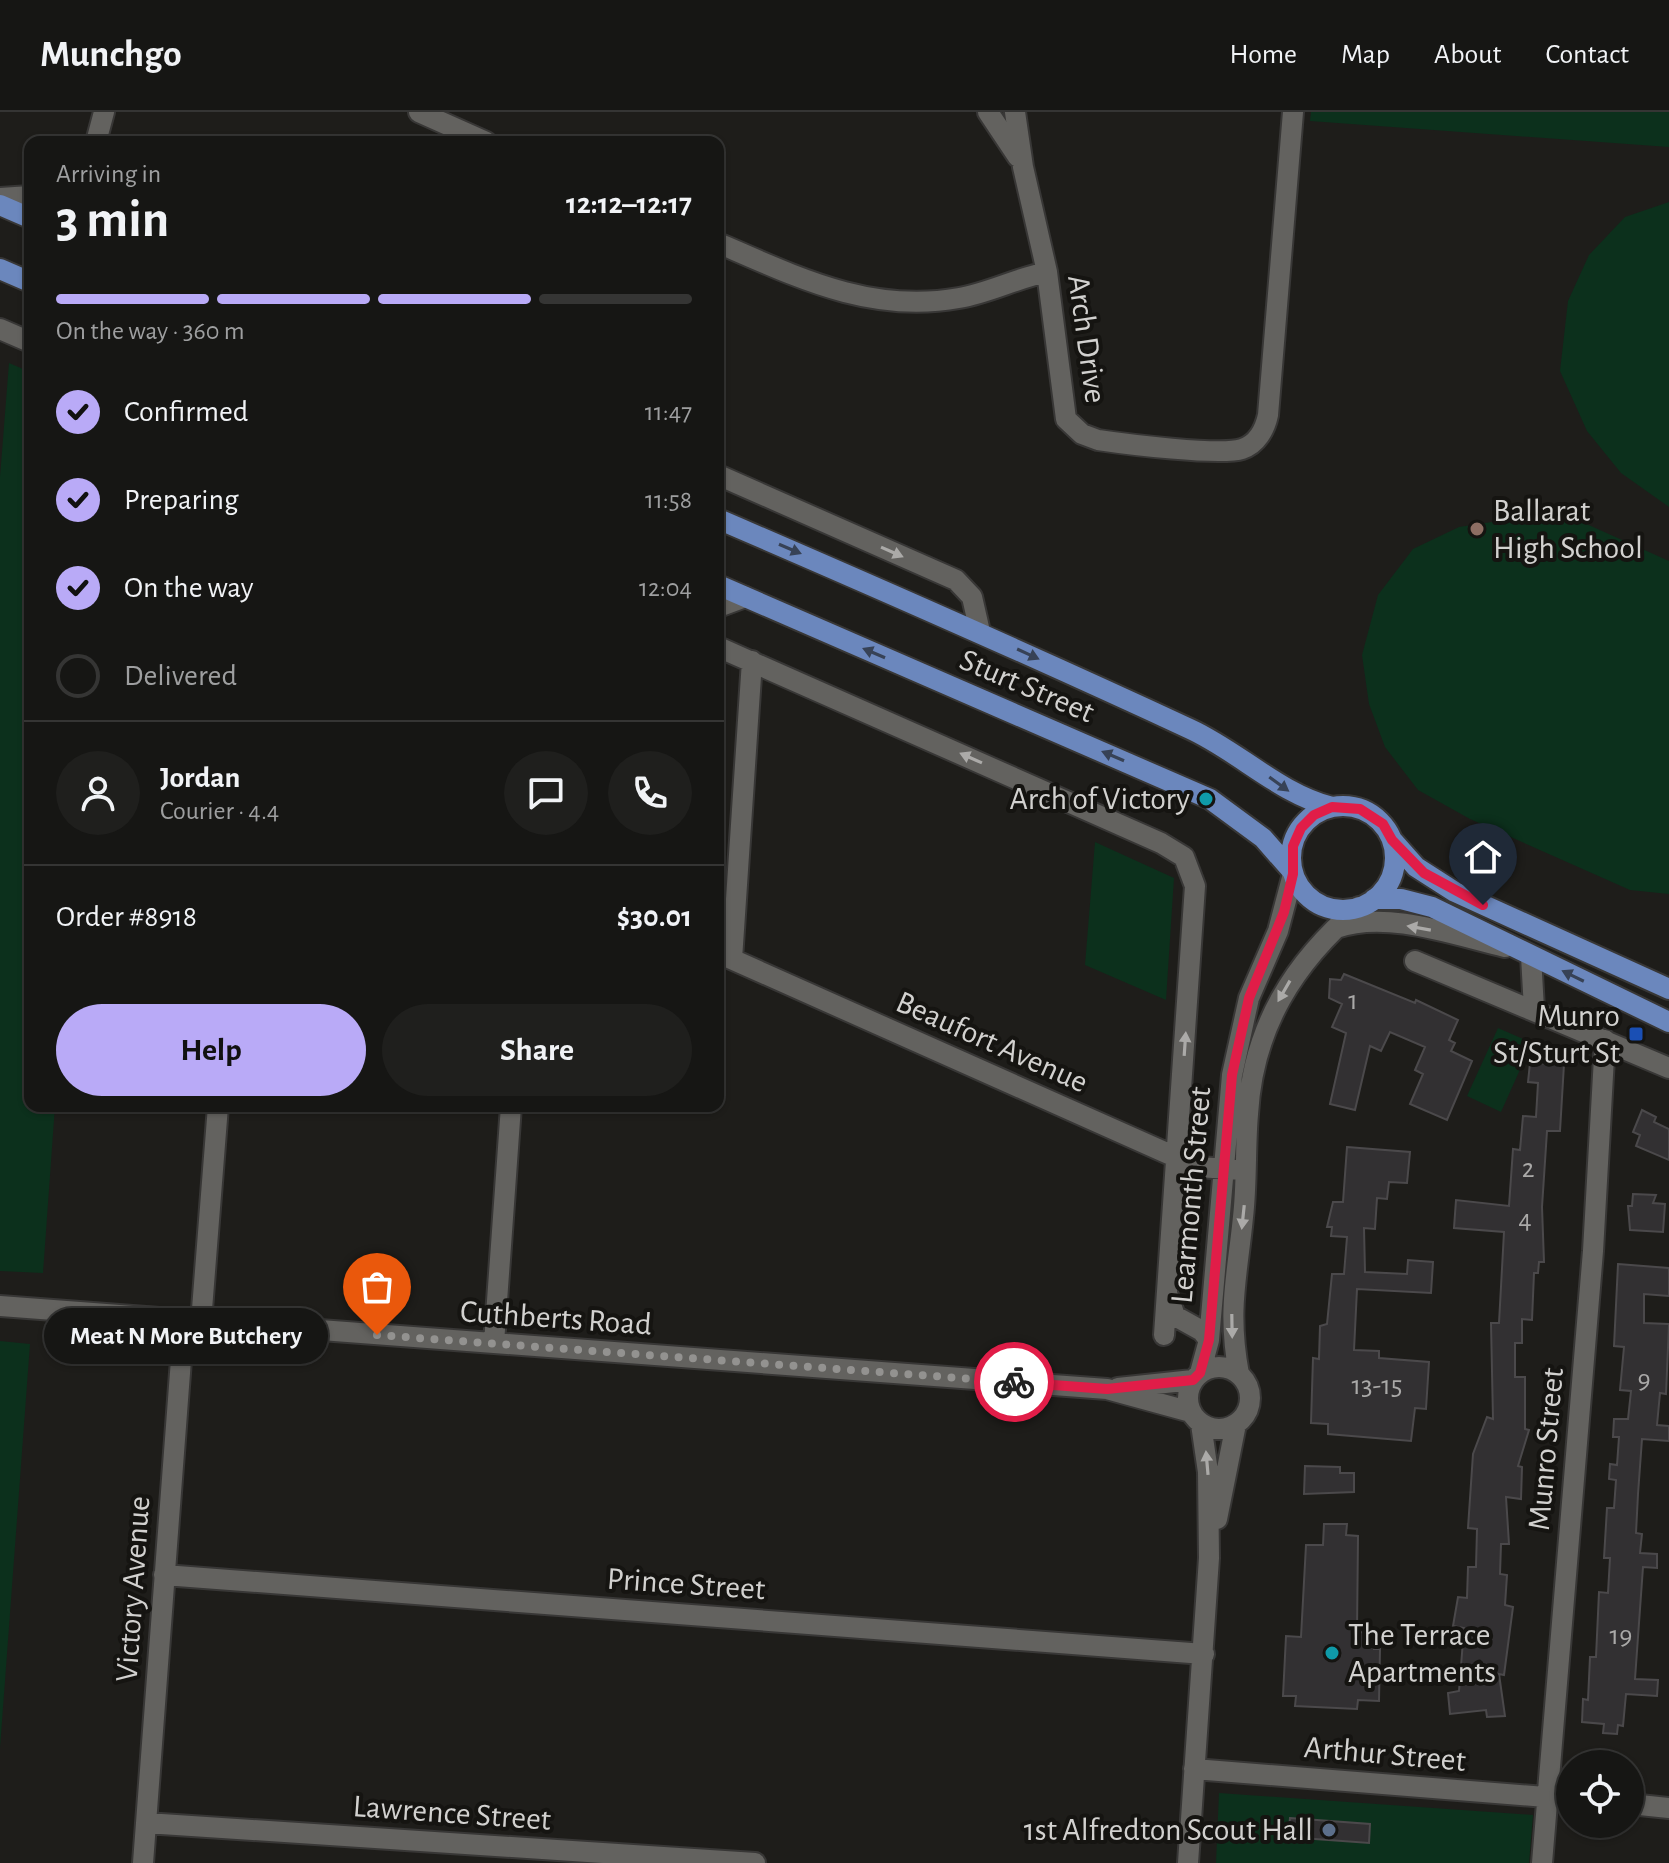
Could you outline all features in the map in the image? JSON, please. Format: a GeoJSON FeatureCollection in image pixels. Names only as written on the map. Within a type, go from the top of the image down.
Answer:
{"type":"FeatureCollection","features":[{"type":"Feature","properties":{"kind":"main road"},"geometry":{"type":"LineString","coordinates":[[0,205],[24,215]]}},
{"type":"Feature","properties":{"kind":"main road"},"geometry":{"type":"LineString","coordinates":[[0,269],[24,279]]}},
{"type":"Feature","properties":{"kind":"main road","name":"Sturt Street"},"geometry":{"type":"LineString","coordinates":[[724,522],[980,632],[1200,734],[1298,797],[1332,807]]}},
{"type":"Feature","properties":{"kind":"main road","name":"Sturt Street"},"geometry":{"type":"LineString","coordinates":[[724,588],[1210,799],[1246,823],[1293,872]]}},
{"type":"Feature","properties":{"kind":"main road"},"geometry":{"type":"LineString","coordinates":[[1669,989],[1455,892],[1416,867],[1392,840],[1383,824],[1368,812],[1351,806],[1332,807],[1314,815],[1301,828],[1293,846],[1293,872],[1306,894],[1323,905],[1344,909],[1401,899],[1432,907],[1669,1022]]}},
{"type":"Feature","properties":{"kind":"main road"},"geometry":{"type":"LineString","coordinates":[[1366,903],[1386,887],[1394,869],[1392,840]]}},
{"type":"Feature","properties":{"kind":"street"},"geometry":{"type":"LineString","coordinates":[[419,112],[473,136]]}},
{"type":"Feature","properties":{"kind":"street","name":"Arch Drive"},"geometry":{"type":"LineString","coordinates":[[988,112],[1023,167]]}},
{"type":"Feature","properties":{"kind":"street","name":"Arch Drive"},"geometry":{"type":"LineString","coordinates":[[1015,112],[1023,167],[1047,272],[1064,416],[1073,428],[1098,440],[1223,450],[1243,449],[1255,440],[1265,427],[1270,403],[1293,112]]}},
{"type":"Feature","properties":{"kind":"street"},"geometry":{"type":"LineString","coordinates":[[98,136],[104,113]]}},
{"type":"Feature","properties":{"kind":"street"},"geometry":{"type":"LineString","coordinates":[[104,113],[106,136]]}},
{"type":"Feature","properties":{"kind":"street"},"geometry":{"type":"LineString","coordinates":[[0,198],[24,196]]}},
{"type":"Feature","properties":{"kind":"street"},"geometry":{"type":"LineString","coordinates":[[724,246],[818,286],[892,302],[958,298],[1047,272]]}},
{"type":"Feature","properties":{"kind":"street"},"geometry":{"type":"LineString","coordinates":[[0,329],[24,339]]}},
{"type":"Feature","properties":{"kind":"street","name":"Sturt Street"},"geometry":{"type":"LineString","coordinates":[[724,478],[956,580],[972,597],[980,632]]}},
{"type":"Feature","properties":{"kind":"street"},"geometry":{"type":"LineString","coordinates":[[724,605],[745,597]]}},
{"type":"Feature","properties":{"kind":"street"},"geometry":{"type":"LineString","coordinates":[[724,649],[752,661],[725,956]]}},
{"type":"Feature","properties":{"kind":"street","name":"Learmonth Street"},"geometry":{"type":"LineString","coordinates":[[752,661],[1161,843],[1180,853],[1190,866],[1195,886],[1164,1335]]}},
{"type":"Feature","properties":{"kind":"street","name":"Learmonth Street"},"geometry":{"type":"LineString","coordinates":[[1197,1376],[1209,1340],[1232,1075],[1244,1017],[1278,931],[1293,872]]}},
{"type":"Feature","properties":{"kind":"street","name":"Learmonth Street"},"geometry":{"type":"LineString","coordinates":[[1239,1374],[1231,1331],[1252,1076],[1264,1029],[1288,983],[1332,930],[1366,903]]}},
{"type":"Feature","properties":{"kind":"street"},"geometry":{"type":"LineString","coordinates":[[1332,930],[1355,924],[1403,926],[1526,953],[1534,1009]]}},
{"type":"Feature","properties":{"kind":"street","name":"Beaufort Avenue"},"geometry":{"type":"LineString","coordinates":[[725,956],[1198,1167],[1245,1170]]}},
{"type":"Feature","properties":{"kind":"street"},"geometry":{"type":"LineString","coordinates":[[1415,961],[1669,1068]]}},
{"type":"Feature","properties":{"kind":"street","name":"Munro Street"},"geometry":{"type":"LineString","coordinates":[[1542,1863],[1593,1251],[1605,1040]]}},
{"type":"Feature","properties":{"kind":"street","name":"Victory Avenue"},"geometry":{"type":"LineString","coordinates":[[143,1863],[164,1575],[217,1112]]}},
{"type":"Feature","properties":{"kind":"street"},"geometry":{"type":"LineString","coordinates":[[494,1343],[511,1112]]}},
{"type":"Feature","properties":{"kind":"street","name":"Learmonth Street"},"geometry":{"type":"LineString","coordinates":[[1167,1290],[1175,1316],[1202,1331],[1209,1340]]}},
{"type":"Feature","properties":{"kind":"street","name":"Cuthberts Road"},"geometry":{"type":"LineString","coordinates":[[0,1306],[1107,1389],[1197,1376]]}},
{"type":"Feature","properties":{"kind":"street"},"geometry":{"type":"LineString","coordinates":[[1188,1863],[1209,1558],[1208,1472],[1196,1418],[1187,1396],[1197,1376],[1224,1367],[1239,1374],[1245,1381],[1250,1400],[1248,1409],[1236,1424],[1209,1558]]}},
{"type":"Feature","properties":{"kind":"street","name":"Cuthberts Road"},"geometry":{"type":"LineString","coordinates":[[1107,1389],[1196,1418]]}},
{"type":"Feature","properties":{"kind":"street"},"geometry":{"type":"LineString","coordinates":[[1196,1418],[1219,1430],[1236,1424]]}},
{"type":"Feature","properties":{"kind":"street","name":"Prince Street"},"geometry":{"type":"LineString","coordinates":[[164,1575],[1204,1654]]}},
{"type":"Feature","properties":{"kind":"street","name":"Arthur Street"},"geometry":{"type":"LineString","coordinates":[[1194,1769],[1556,1798]]}},
{"type":"Feature","properties":{"kind":"street"},"geometry":{"type":"LineString","coordinates":[[1644,1805],[1669,1808]]}},
{"type":"Feature","properties":{"kind":"street","name":"Lawrence Street"},"geometry":{"type":"LineString","coordinates":[[146,1823],[755,1863]]}},
{"type":"Feature","properties":{"kind":"green space"},"geometry":{"type":"Polygon","coordinates":[[[1311,112],[1669,112],[1669,147],[1310,121],[1311,112]]]}},
{"type":"Feature","properties":{"kind":"green space"},"geometry":{"type":"Polygon","coordinates":[[[1669,202],[1669,507],[1621,473],[1587,431],[1560,371],[1568,301],[1589,255],[1625,217],[1669,202]]]}},
{"type":"Feature","properties":{"kind":"green space"},"geometry":{"type":"Polygon","coordinates":[[[9,363],[24,369],[24,1112],[55,1112],[43,1273],[0,1271],[0,477],[9,363]]]}},
{"type":"Feature","properties":{"kind":"green space"},"geometry":{"type":"Polygon","coordinates":[[[1525,517],[1582,522],[1669,561],[1669,894],[1630,890],[1470,819],[1418,790],[1385,747],[1369,704],[1362,655],[1378,595],[1413,549],[1459,527],[1525,517]]]}},
{"type":"Feature","properties":{"kind":"green space"},"geometry":{"type":"Polygon","coordinates":[[[1095,842],[1174,878],[1166,1000],[1085,965],[1095,842]]]}},
{"type":"Feature","properties":{"kind":"green space"},"geometry":{"type":"Polygon","coordinates":[[[1498,1028],[1532,1043],[1501,1112],[1467,1096],[1498,1028]]]}},
{"type":"Feature","properties":{"kind":"green space"},"geometry":{"type":"Polygon","coordinates":[[[0,1341],[30,1344],[0,1748],[0,1341]]]}},
{"type":"Feature","properties":{"kind":"green space"},"geometry":{"type":"Polygon","coordinates":[[[1219,1793],[1533,1815],[1529,1863],[1216,1863],[1219,1793]]]}},
{"type":"Feature","properties":{"kind":"building"},"geometry":{"type":"Polygon","coordinates":[[[1344,974],[1415,1003],[1416,1000],[1458,1020],[1449,1040],[1455,1043],[1451,1051],[1472,1061],[1447,1120],[1410,1104],[1423,1074],[1415,1070],[1425,1047],[1390,1032],[1381,1051],[1370,1046],[1355,1110],[1330,1104],[1346,1033],[1332,1027],[1342,1004],[1329,998],[1330,979],[1341,980],[1344,974]]]}},
{"type":"Feature","properties":{"kind":"building"},"geometry":{"type":"Polygon","coordinates":[[[1530,1063],[1564,1064],[1560,1131],[1547,1131],[1542,1207],[1544,1262],[1539,1262],[1538,1273],[1534,1273],[1532,1320],[1522,1319],[1522,1343],[1515,1343],[1515,1377],[1525,1377],[1525,1429],[1529,1430],[1518,1466],[1522,1467],[1521,1499],[1506,1497],[1509,1544],[1501,1544],[1500,1574],[1507,1575],[1505,1605],[1513,1607],[1504,1675],[1499,1674],[1505,1716],[1487,1717],[1486,1710],[1450,1714],[1448,1693],[1459,1691],[1464,1628],[1453,1626],[1458,1597],[1467,1598],[1468,1567],[1476,1567],[1477,1529],[1468,1528],[1473,1454],[1487,1417],[1493,1419],[1491,1323],[1499,1323],[1504,1232],[1454,1228],[1456,1200],[1509,1206],[1513,1149],[1520,1150],[1523,1116],[1536,1117],[1538,1083],[1528,1082],[1530,1063]]]}},
{"type":"Feature","properties":{"kind":"building"},"geometry":{"type":"Polygon","coordinates":[[[1642,1110],[1656,1117],[1654,1122],[1669,1129],[1669,1160],[1636,1146],[1640,1135],[1633,1132],[1642,1110]]]}},
{"type":"Feature","properties":{"kind":"building"},"geometry":{"type":"Polygon","coordinates":[[[1347,1147],[1410,1152],[1407,1183],[1389,1182],[1387,1199],[1377,1198],[1375,1229],[1364,1228],[1365,1272],[1407,1274],[1408,1260],[1433,1262],[1431,1293],[1357,1289],[1354,1350],[1379,1351],[1379,1358],[1429,1362],[1426,1409],[1415,1408],[1411,1441],[1328,1434],[1328,1424],[1311,1423],[1313,1358],[1319,1359],[1320,1326],[1327,1324],[1332,1274],[1344,1274],[1347,1237],[1331,1236],[1332,1227],[1327,1227],[1333,1202],[1343,1202],[1347,1147]]]}},
{"type":"Feature","properties":{"kind":"building"},"geometry":{"type":"Polygon","coordinates":[[[1633,1194],[1656,1195],[1653,1203],[1665,1204],[1663,1232],[1630,1230],[1628,1206],[1632,1206],[1633,1194]]]}},
{"type":"Feature","properties":{"kind":"building"},"geometry":{"type":"Polygon","coordinates":[[[1618,1264],[1669,1268],[1669,1296],[1644,1294],[1644,1323],[1669,1324],[1666,1394],[1660,1393],[1657,1425],[1669,1426],[1669,1441],[1642,1439],[1636,1533],[1642,1534],[1640,1553],[1657,1554],[1657,1568],[1643,1567],[1635,1679],[1658,1680],[1657,1696],[1626,1694],[1623,1726],[1618,1725],[1617,1734],[1603,1733],[1604,1724],[1582,1722],[1583,1699],[1588,1700],[1590,1657],[1596,1657],[1599,1592],[1608,1593],[1610,1558],[1604,1558],[1607,1508],[1614,1508],[1616,1480],[1609,1479],[1610,1464],[1617,1465],[1619,1437],[1613,1437],[1614,1419],[1628,1419],[1631,1391],[1620,1390],[1624,1347],[1614,1346],[1618,1264]]]}},
{"type":"Feature","properties":{"kind":"building"},"geometry":{"type":"Polygon","coordinates":[[[1305,1466],[1340,1467],[1340,1473],[1354,1473],[1354,1492],[1304,1494],[1305,1466]]]}},
{"type":"Feature","properties":{"kind":"building"},"geometry":{"type":"Polygon","coordinates":[[[1324,1524],[1347,1524],[1346,1535],[1358,1536],[1357,1632],[1375,1633],[1374,1649],[1380,1649],[1379,1701],[1358,1700],[1357,1709],[1295,1706],[1296,1696],[1283,1696],[1286,1636],[1301,1637],[1306,1545],[1323,1545],[1324,1524]]]}},
{"type":"Feature","properties":{"kind":"building","name":"1st Alfredton Scout Hall"},"geometry":{"type":"Polygon","coordinates":[[[1290,1818],[1370,1824],[1369,1843],[1288,1837],[1290,1818]]]}},
{"type":"Feature","properties":{"kind":"way so far"},"geometry":{"type":"LineString","coordinates":[[377,1335],[1014,1382]]}},
{"type":"Feature","properties":{"kind":"place","name":"Ballarat High School"},"geometry":{"type":"Point","coordinates":[1477,529]}},
{"type":"Feature","properties":{"kind":"place","name":"Arch of Victory"},"geometry":{"type":"Point","coordinates":[1206,799]}},
{"type":"Feature","properties":{"kind":"place","name":"Munro St/Sturt St"},"geometry":{"type":"Point","coordinates":[1636,1034]}},
{"type":"Feature","properties":{"kind":"place","name":"Meat N More Butchery"},"geometry":{"type":"Point","coordinates":[377,1335]}},
{"type":"Feature","properties":{"kind":"place","name":"The Terrace Apartments"},"geometry":{"type":"Point","coordinates":[1332,1653]}},
{"type":"Feature","properties":{"kind":"place","name":"1st Alfredton Scout Hall"},"geometry":{"type":"Point","coordinates":[1329,1830]}},
{"type":"Feature","properties":{"kind":"route"},"geometry":{"type":"LineString","coordinates":[[1014,1382],[1107,1389],[1193,1380],[1200,1373],[1208,1352],[1232,1075],[1249,998],[1284,912],[1293,874],[1293,846],[1307,821],[1332,807],[1351,806],[1368,812],[1383,824],[1392,840],[1416,867],[1440,884],[1483,905]]}}]}
